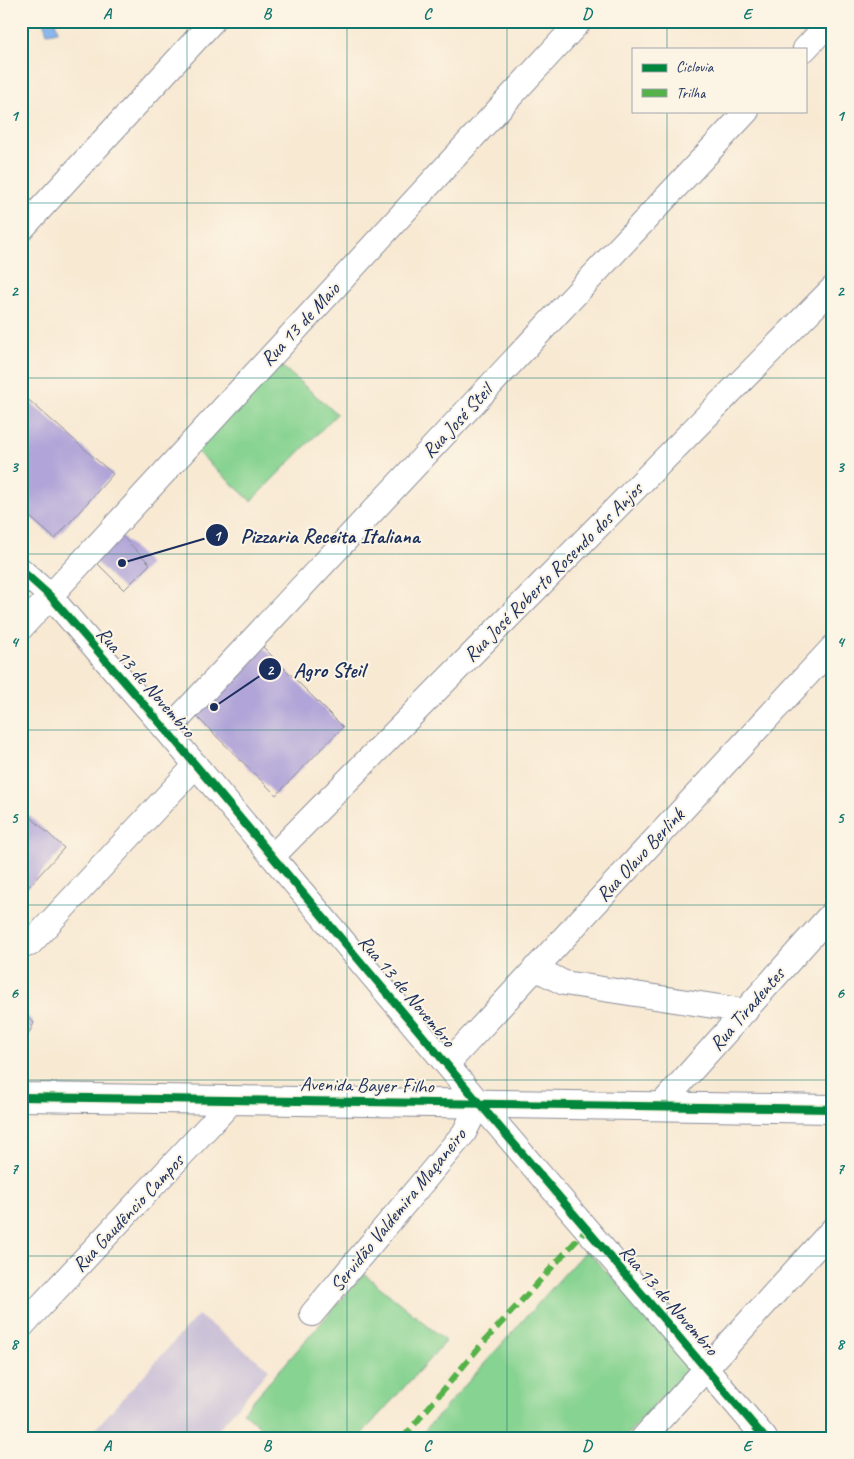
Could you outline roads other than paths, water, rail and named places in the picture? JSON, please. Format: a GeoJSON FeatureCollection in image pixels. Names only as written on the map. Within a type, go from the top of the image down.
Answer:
{"type":"FeatureCollection","features":[{"type":"Feature","properties":{"kind":"main road","name":"Avenida Bayer Filho"},"geometry":{"type":"LineString","coordinates":[[21,1097],[479,1102],[833,1109]]}},
{"type":"Feature","properties":{"kind":"street"},"geometry":{"type":"LineString","coordinates":[[21,230],[213,21]]}},
{"type":"Feature","properties":{"kind":"street","name":"Rua 13 de Maio"},"geometry":{"type":"LineString","coordinates":[[21,628],[580,21]]}},
{"type":"Feature","properties":{"kind":"street"},"geometry":{"type":"LineString","coordinates":[[806,48],[831,21]]}},
{"type":"Feature","properties":{"kind":"street","name":"Rua José Steil"},"geometry":{"type":"LineString","coordinates":[[168,731],[745,112]]}},
{"type":"Feature","properties":{"kind":"street","name":"Rua José Roberto Rosendo dos Anjos"},"geometry":{"type":"LineString","coordinates":[[274,856],[833,288]]}},
{"type":"Feature","properties":{"kind":"street","name":"Rua 13 de Novembro"},"geometry":{"type":"LineString","coordinates":[[21,570],[50,596],[168,731],[479,1102],[765,1438]]}},
{"type":"Feature","properties":{"kind":"street","name":"Rua Olavo Berlink"},"geometry":{"type":"LineString","coordinates":[[447,1064],[833,646]]}},
{"type":"Feature","properties":{"kind":"street"},"geometry":{"type":"LineString","coordinates":[[30,944],[196,765]]}},
{"type":"Feature","properties":{"kind":"street","name":"Rua Tiradentes"},"geometry":{"type":"LineString","coordinates":[[661,1106],[833,912]]}},
{"type":"Feature","properties":{"kind":"street"},"geometry":{"type":"LineString","coordinates":[[535,968],[564,984],[746,1011]]}},
{"type":"Feature","properties":{"kind":"street","name":"Rua Gaudêncio Campos"},"geometry":{"type":"LineString","coordinates":[[21,1327],[234,1099]]}},
{"type":"Feature","properties":{"kind":"street","name":"Servidão Valdemira Maçaneiro"},"geometry":{"type":"LineString","coordinates":[[312,1314],[464,1133],[479,1102]]}},
{"type":"Feature","properties":{"kind":"street"},"geometry":{"type":"LineString","coordinates":[[643,1438],[833,1229]]}},
{"type":"Feature","properties":{"kind":"water"},"geometry":{"type":"Polygon","coordinates":[[[43,21],[55,21],[58,31],[47,33],[43,21]]]}},
{"type":"Feature","properties":{"kind":"place","name":"Pizzaria Receita Italiana"},"geometry":{"type":"Point","coordinates":[122,563]}},
{"type":"Feature","properties":{"kind":"place","name":"Agro Steil"},"geometry":{"type":"Point","coordinates":[214,707]}}]}
